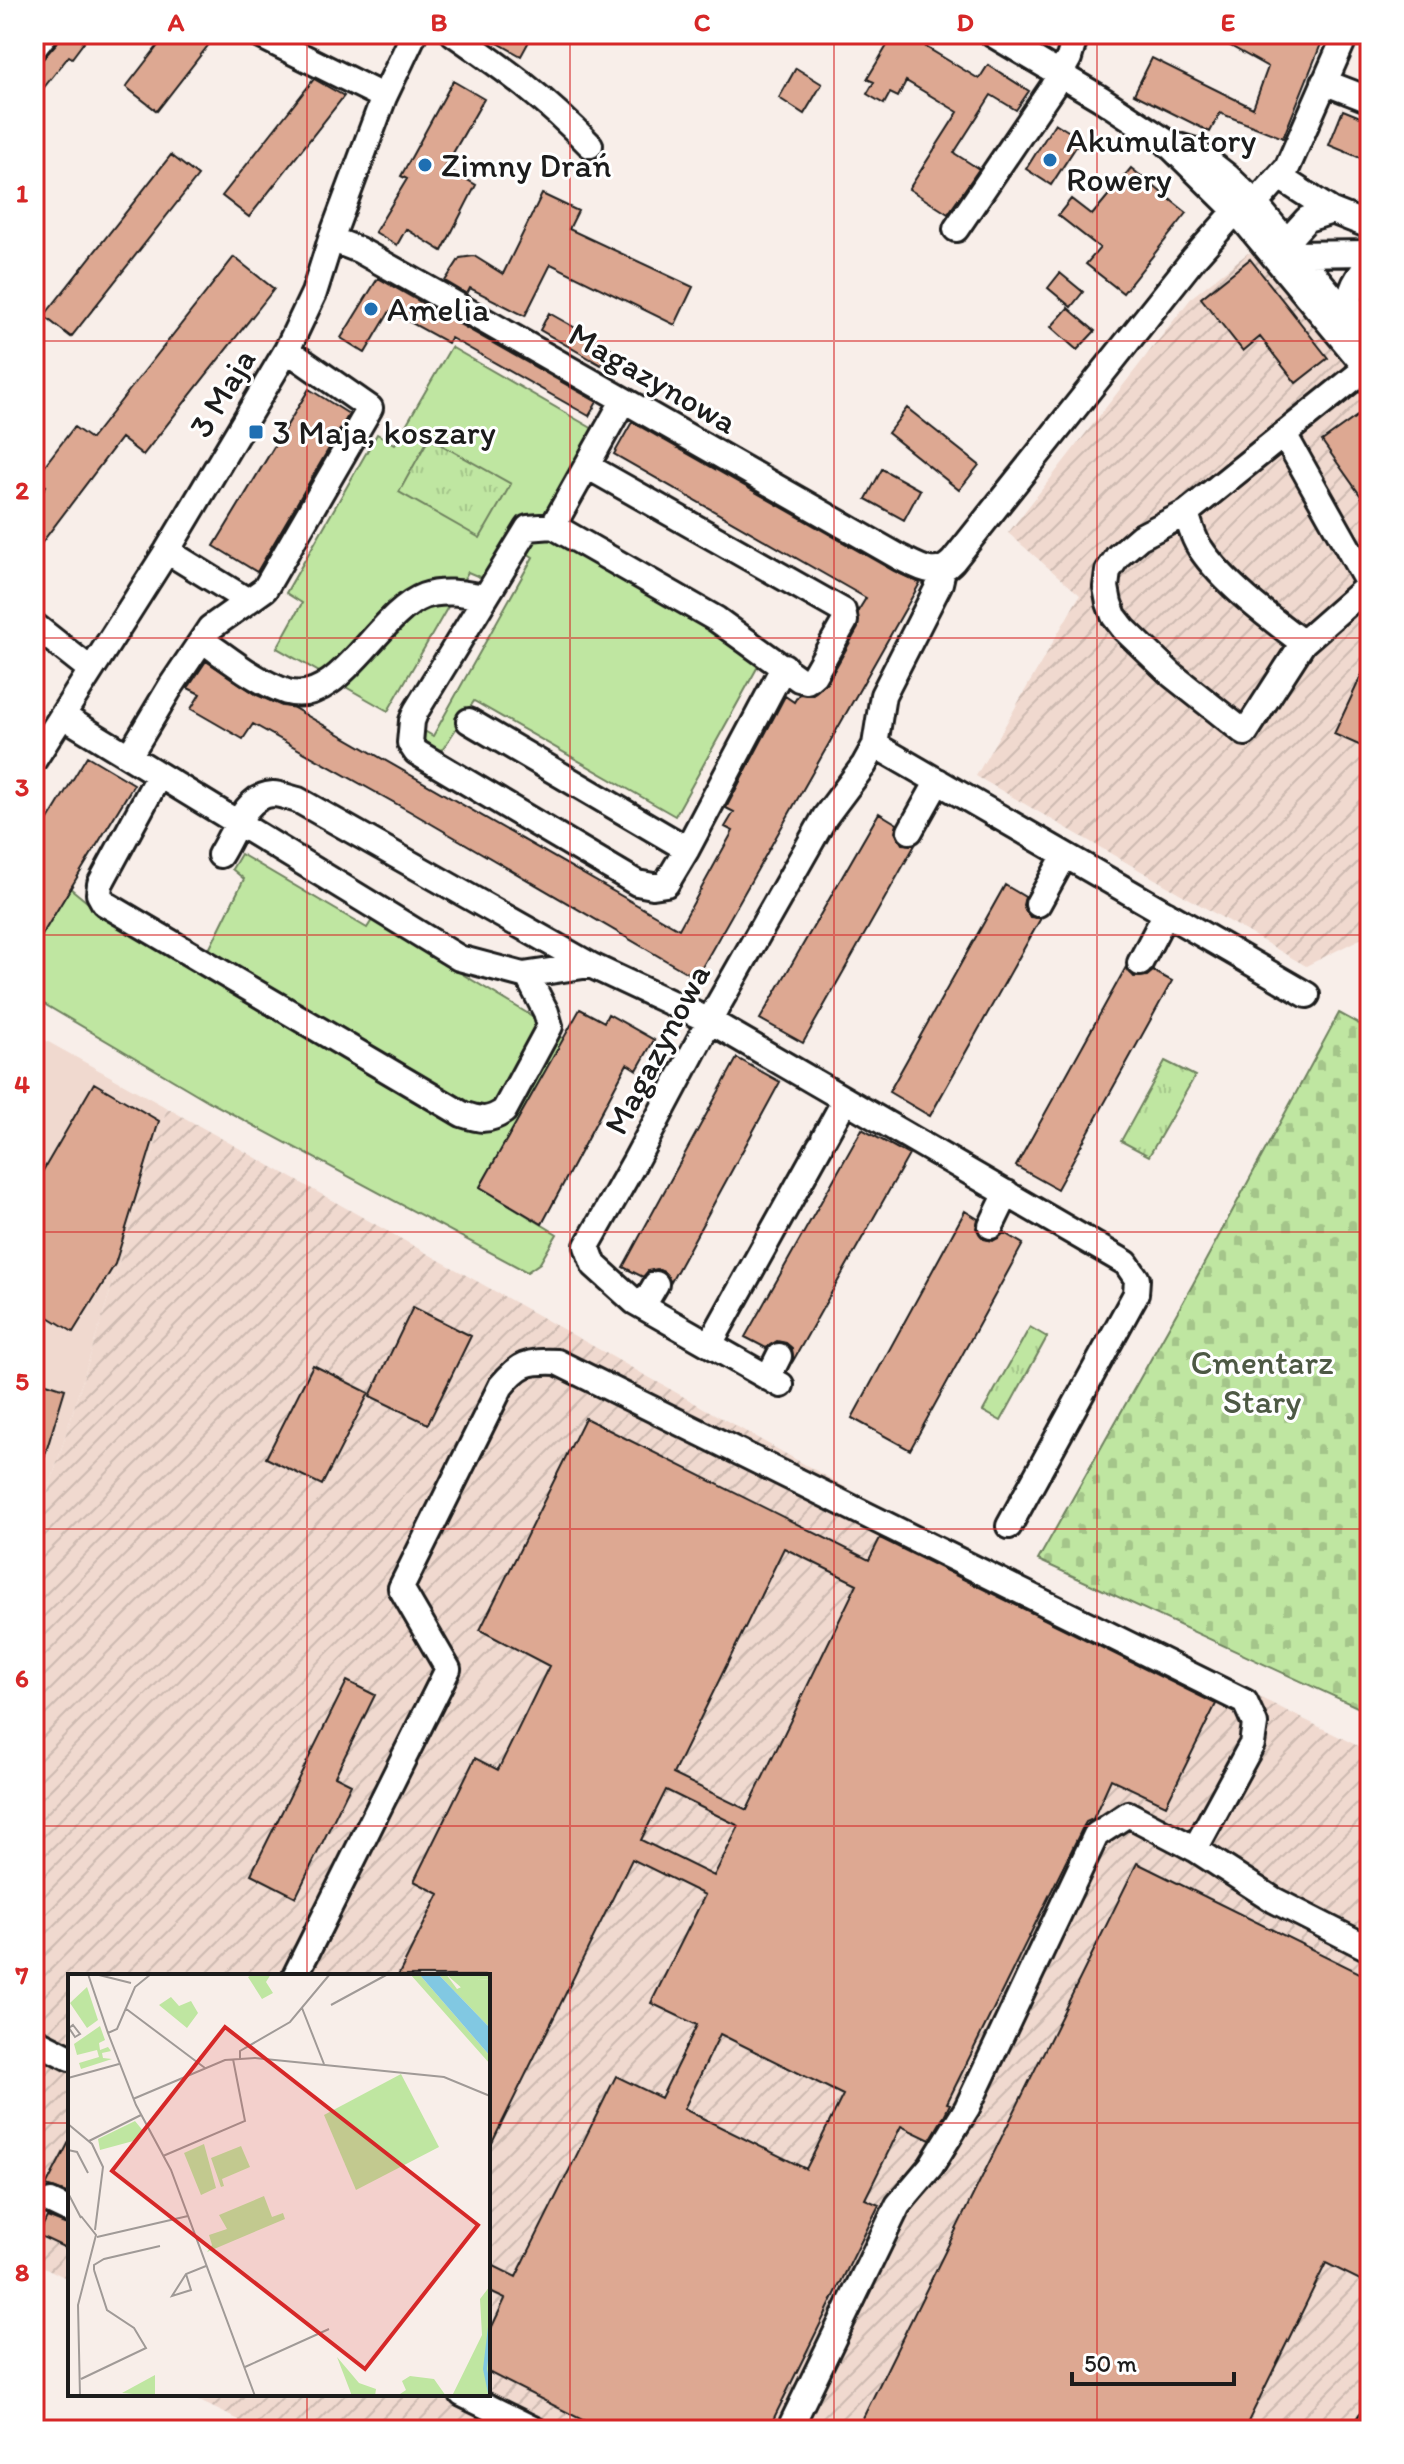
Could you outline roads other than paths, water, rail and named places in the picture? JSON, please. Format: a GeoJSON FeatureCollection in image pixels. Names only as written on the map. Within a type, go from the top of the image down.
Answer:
{"type":"FeatureCollection","features":[{"type":"Feature","properties":{"kind":"street"},"geometry":{"type":"LineString","coordinates":[[34,48],[45,34]]}},
{"type":"Feature","properties":{"kind":"street"},"geometry":{"type":"LineString","coordinates":[[257,34],[384,97]]}},
{"type":"Feature","properties":{"kind":"street","name":"3 Maja"},"geometry":{"type":"LineString","coordinates":[[34,760],[167,551],[287,350],[314,293],[384,97],[414,34]]}},
{"type":"Feature","properties":{"kind":"street"},"geometry":{"type":"LineString","coordinates":[[454,34],[524,82],[590,145]]}},
{"type":"Feature","properties":{"kind":"street"},"geometry":{"type":"LineString","coordinates":[[992,34],[1165,141],[1245,206],[1370,342]]}},
{"type":"Feature","properties":{"kind":"street"},"geometry":{"type":"LineString","coordinates":[[956,229],[1060,74],[1069,58],[1076,34]]}},
{"type":"Feature","properties":{"kind":"street"},"geometry":{"type":"LineString","coordinates":[[1346,34],[1281,178],[1332,211],[1370,226]]}},
{"type":"Feature","properties":{"kind":"street"},"geometry":{"type":"LineString","coordinates":[[1324,82],[1370,100]]}},
{"type":"Feature","properties":{"kind":"street","name":"Magazynowa"},"geometry":{"type":"LineString","coordinates":[[643,1306],[594,1265],[588,1254],[588,1241],[825,817],[875,745],[883,695],[940,583],[943,570],[1194,258],[1245,206],[1270,190],[1281,178]]}},
{"type":"Feature","properties":{"kind":"street"},"geometry":{"type":"LineString","coordinates":[[1286,250],[1307,219],[1332,211]]}},
{"type":"Feature","properties":{"kind":"street","name":"Magazynowa"},"geometry":{"type":"LineString","coordinates":[[331,239],[384,264],[901,558],[932,571],[943,570]]}},
{"type":"Feature","properties":{"kind":"street"},"geometry":{"type":"LineString","coordinates":[[1286,250],[1370,253]]}},
{"type":"Feature","properties":{"kind":"street"},"geometry":{"type":"LineString","coordinates":[[1284,434],[1370,586],[1303,643],[1245,733],[1172,675],[1124,629],[1114,616],[1106,587],[1108,571],[1118,556],[1140,537],[1186,513],[1284,434],[1368,369],[1286,250]]}},
{"type":"Feature","properties":{"kind":"street"},"geometry":{"type":"LineString","coordinates":[[1353,321],[1349,294],[1357,277],[1370,262]]}},
{"type":"Feature","properties":{"kind":"street"},"geometry":{"type":"LineString","coordinates":[[129,756],[210,628],[265,589],[370,408],[287,350]]}},
{"type":"Feature","properties":{"kind":"street"},"geometry":{"type":"LineString","coordinates":[[553,526],[623,401]]}},
{"type":"Feature","properties":{"kind":"street"},"geometry":{"type":"LineString","coordinates":[[587,466],[843,611],[845,621],[814,675],[807,681],[790,674],[784,666],[716,619],[553,526],[528,528],[416,711],[410,733],[410,743],[416,752],[637,883],[653,886],[666,884],[784,666]]}},
{"type":"Feature","properties":{"kind":"street"},"geometry":{"type":"LineString","coordinates":[[1186,513],[1194,538],[1215,567],[1275,623],[1303,643]]}},
{"type":"Feature","properties":{"kind":"street"},"geometry":{"type":"LineString","coordinates":[[167,551],[248,601]]}},
{"type":"Feature","properties":{"kind":"street"},"geometry":{"type":"LineString","coordinates":[[202,640],[257,677],[289,693],[315,691],[342,672],[399,610],[425,596],[452,592],[485,597]]}},
{"type":"Feature","properties":{"kind":"street"},"geometry":{"type":"LineString","coordinates":[[34,625],[91,670]]}},
{"type":"Feature","properties":{"kind":"street"},"geometry":{"type":"LineString","coordinates":[[63,716],[459,958],[527,975],[590,965]]}},
{"type":"Feature","properties":{"kind":"street"},"geometry":{"type":"LineString","coordinates":[[469,721],[687,849]]}},
{"type":"Feature","properties":{"kind":"street"},"geometry":{"type":"LineString","coordinates":[[875,745],[1307,995]]}},
{"type":"Feature","properties":{"kind":"street"},"geometry":{"type":"LineString","coordinates":[[159,775],[100,884],[100,899],[136,924],[462,1114],[482,1121],[504,1111],[550,1026],[527,975]]}},
{"type":"Feature","properties":{"kind":"street"},"geometry":{"type":"LineString","coordinates":[[910,831],[938,781]]}},
{"type":"Feature","properties":{"kind":"street"},"geometry":{"type":"LineString","coordinates":[[220,855],[255,800],[272,794],[298,800],[590,965],[710,1021],[1126,1263],[1138,1285],[1136,1294],[1009,1526]]}},
{"type":"Feature","properties":{"kind":"street"},"geometry":{"type":"LineString","coordinates":[[1038,904],[1065,855]]}},
{"type":"Feature","properties":{"kind":"street"},"geometry":{"type":"LineString","coordinates":[[1140,963],[1166,913]]}},
{"type":"Feature","properties":{"kind":"street"},"geometry":{"type":"LineString","coordinates":[[710,1344],[845,1100]]}},
{"type":"Feature","properties":{"kind":"street"},"geometry":{"type":"LineString","coordinates":[[991,1226],[1007,1193]]}},
{"type":"Feature","properties":{"kind":"street"},"geometry":{"type":"LineString","coordinates":[[656,1284],[643,1306],[774,1382],[779,1356]]}},
{"type":"Feature","properties":{"kind":"street"},"geometry":{"type":"LineString","coordinates":[[296,1974],[448,1669],[401,1588],[501,1386],[516,1368],[533,1361],[557,1362],[1245,1702],[1255,1724],[1252,1744],[1195,1849]]}},
{"type":"Feature","properties":{"kind":"street"},"geometry":{"type":"LineString","coordinates":[[789,2430],[898,2205],[931,2166],[967,2108],[1096,1835],[1128,1814],[1195,1849],[1274,1900],[1370,1949]]}},
{"type":"Feature","properties":{"kind":"street"},"geometry":{"type":"LineString","coordinates":[[34,2040],[68,2057]]}},
{"type":"Feature","properties":{"kind":"street"},"geometry":{"type":"LineString","coordinates":[[466,2396],[535,2430]]}},
{"type":"Feature","properties":{"kind":"street"},"geometry":{"type":"LineString","coordinates":[[1366,2430],[1370,2423]]}},
{"type":"Feature","properties":{"kind":"place","name":"Akumulatory Rowery"},"geometry":{"type":"Point","coordinates":[1050,160]}},
{"type":"Feature","properties":{"kind":"place","name":"Zimny Drań"},"geometry":{"type":"Point","coordinates":[425,165]}},
{"type":"Feature","properties":{"kind":"place","name":"Amelia"},"geometry":{"type":"Point","coordinates":[371,309]}},
{"type":"Feature","properties":{"kind":"place","name":"3 Maja, koszary"},"geometry":{"type":"Point","coordinates":[256,432]}},
{"type":"Feature","properties":{"kind":"park label","name":"Cmentarz Stary"},"geometry":{"type":"Point","coordinates":[1262,1382]}}]}
